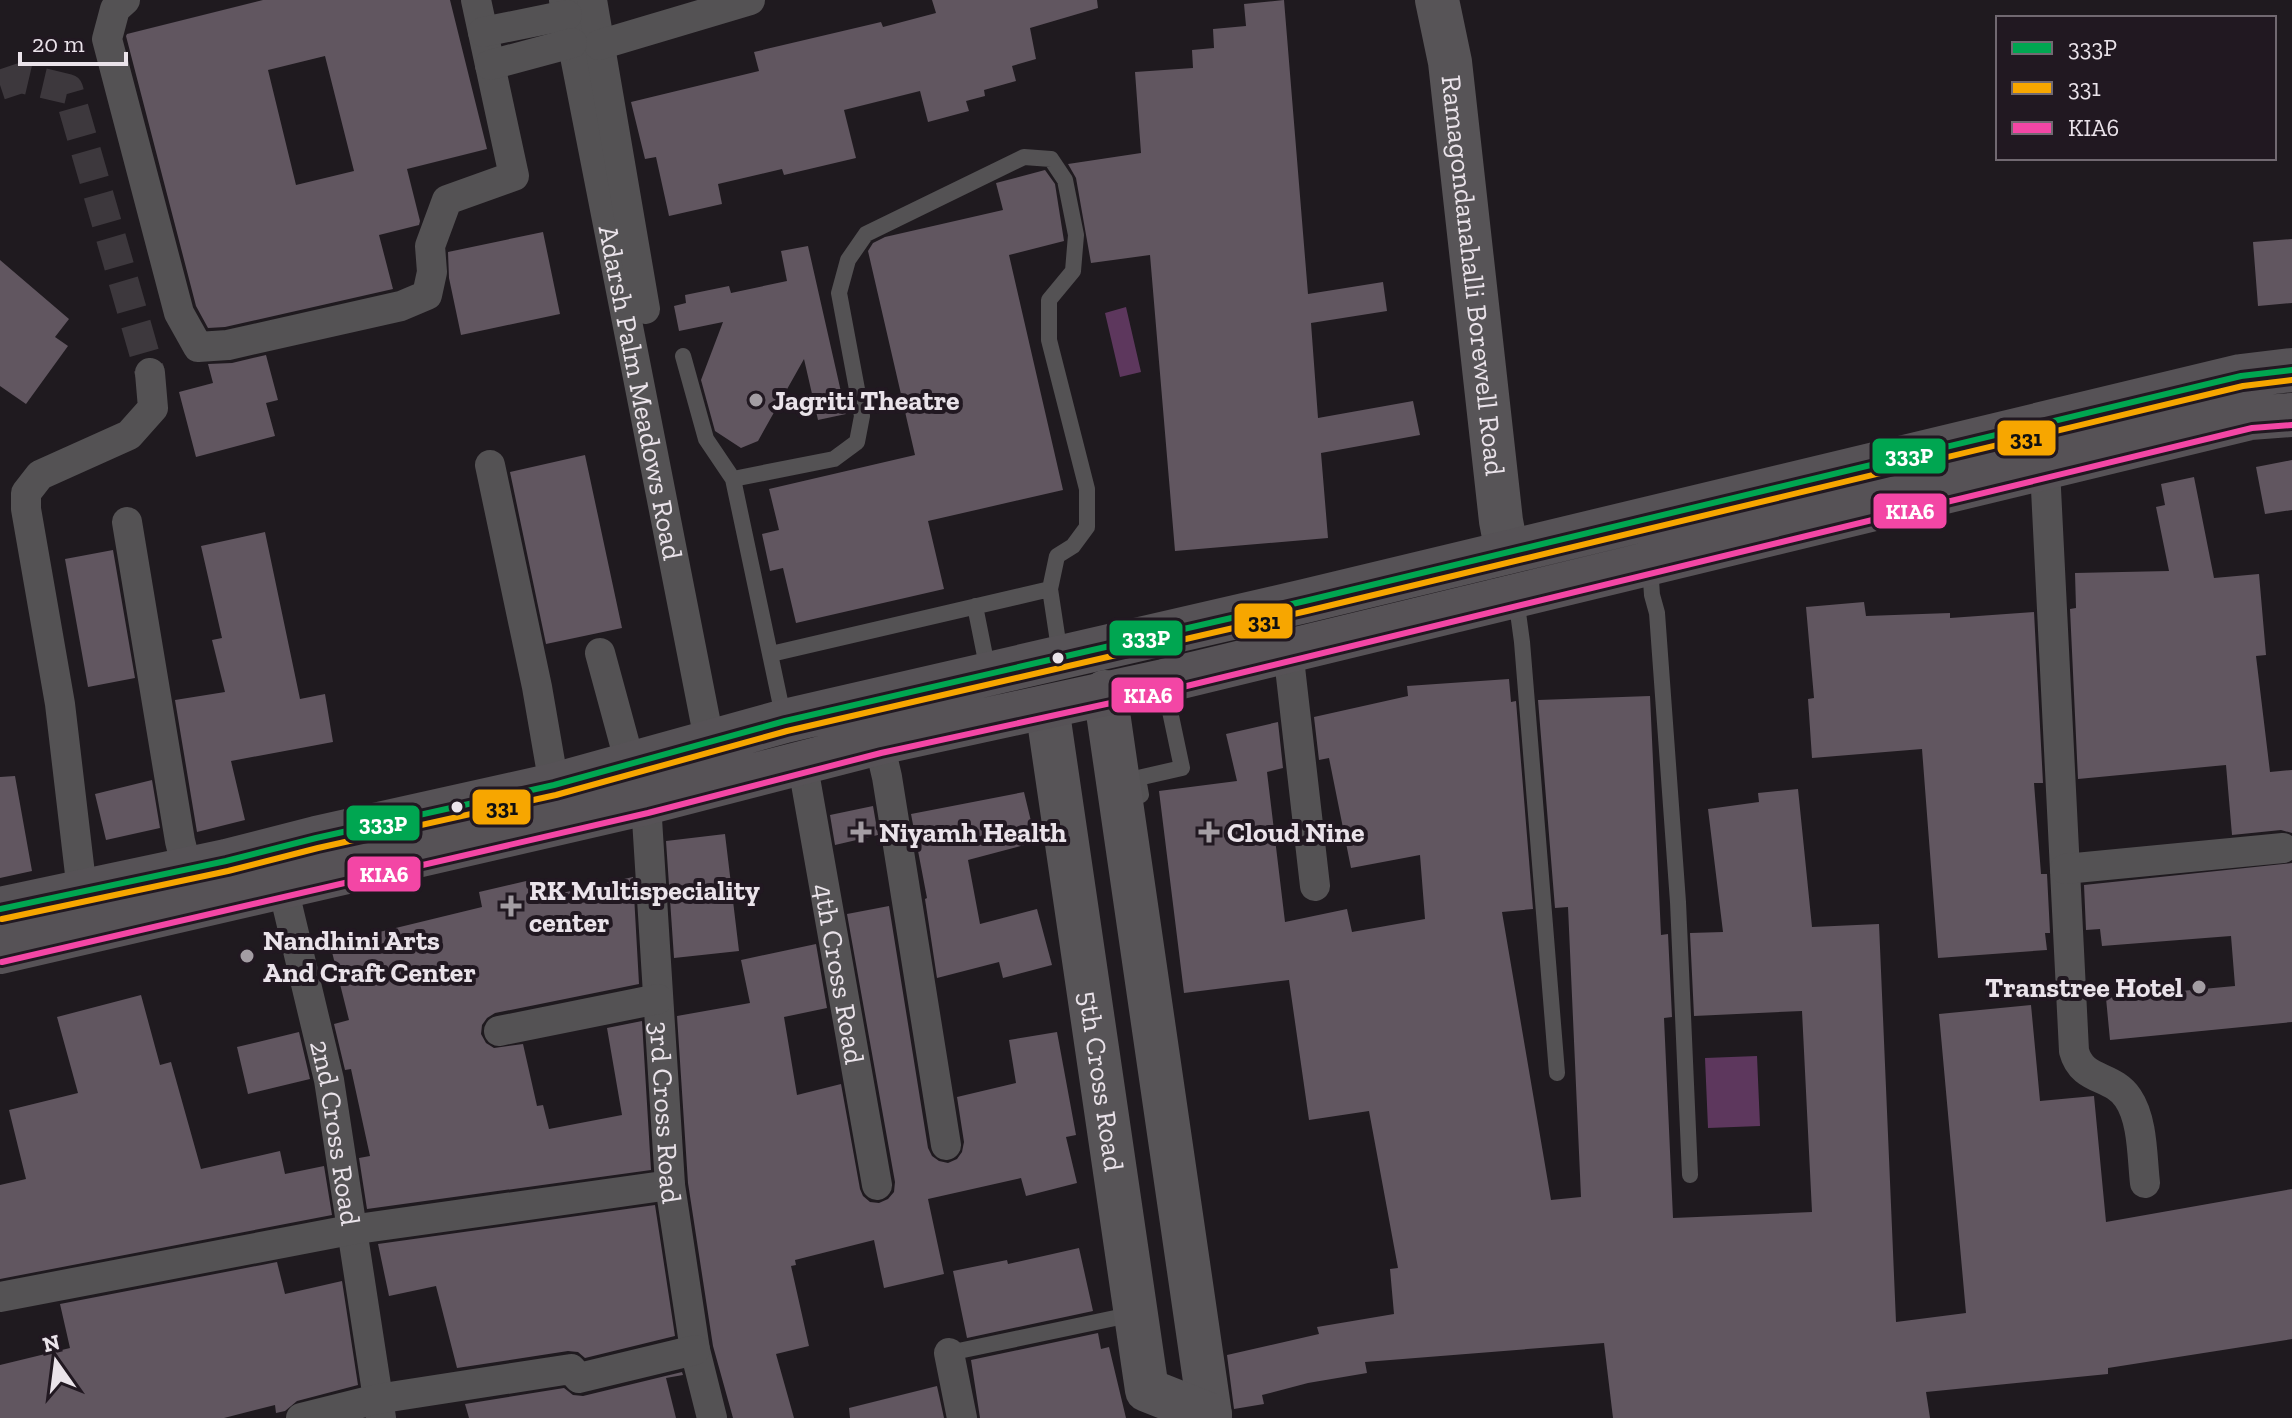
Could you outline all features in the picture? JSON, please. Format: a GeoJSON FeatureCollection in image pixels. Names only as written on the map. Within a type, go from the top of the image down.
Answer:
{"type":"FeatureCollection","features":[{"type":"Feature","properties":{"kind":"main road"},"geometry":{"type":"LineString","coordinates":[[720,762],[785,721],[2241,376],[2292,370]]}},
{"type":"Feature","properties":{"kind":"main road"},"geometry":{"type":"LineString","coordinates":[[506,815],[554,785],[634,770],[720,762],[802,761],[1164,681],[2250,418],[2292,415]]}},
{"type":"Feature","properties":{"kind":"main road"},"geometry":{"type":"LineString","coordinates":[[0,952],[278,868],[506,815],[634,770]]}},
{"type":"Feature","properties":{"kind":"main road"},"geometry":{"type":"LineString","coordinates":[[0,909],[187,869],[278,868]]}},
{"type":"Feature","properties":{"kind":"street"},"geometry":{"type":"LineString","coordinates":[[125,0],[115,9],[107,39],[179,313],[198,347],[228,345],[401,306],[427,295],[432,272],[430,246],[447,200],[514,176],[476,0]]}},
{"type":"Feature","properties":{"kind":"street"},"geometry":{"type":"LineString","coordinates":[[483,32],[750,0]]}},
{"type":"Feature","properties":{"kind":"street","name":"Ramagondanahalli Borewell Road"},"geometry":{"type":"LineString","coordinates":[[1437,0],[1450,62],[1507,552]]}},
{"type":"Feature","properties":{"kind":"street"},"geometry":{"type":"LineString","coordinates":[[490,65],[579,21]]}},
{"type":"Feature","properties":{"kind":"street","name":"Adarsh Palm Meadows Road"},"geometry":{"type":"LineString","coordinates":[[579,21],[720,762]]}},
{"type":"Feature","properties":{"kind":"street"},"geometry":{"type":"LineString","coordinates":[[82,891],[60,704],[26,509],[26,493],[40,475],[129,435],[153,408],[150,373]]}},
{"type":"Feature","properties":{"kind":"street"},"geometry":{"type":"LineString","coordinates":[[490,465],[537,687],[554,785]]}},
{"type":"Feature","properties":{"kind":"street"},"geometry":{"type":"LineString","coordinates":[[2045,469],[2072,1036],[2077,1062],[2089,1074],[2110,1082],[2130,1100],[2137,1117],[2145,1183]]}},
{"type":"Feature","properties":{"kind":"street"},"geometry":{"type":"LineString","coordinates":[[127,522],[187,869]]}},
{"type":"Feature","properties":{"kind":"street"},"geometry":{"type":"LineString","coordinates":[[1288,650],[1315,886]]}},
{"type":"Feature","properties":{"kind":"street","name":"3rd Cross Road"},"geometry":{"type":"LineString","coordinates":[[600,653],[634,770],[658,999],[670,1185],[695,1350],[712,1418]]}},
{"type":"Feature","properties":{"kind":"street","name":"5th Cross Road"},"geometry":{"type":"LineString","coordinates":[[1047,707],[1147,1390],[1214,1417],[1160,996],[1105,692]]}},
{"type":"Feature","properties":{"kind":"street"},"geometry":{"type":"LineString","coordinates":[[879,743],[946,1145]]}},
{"type":"Feature","properties":{"kind":"street","name":"4th Cross Road"},"geometry":{"type":"LineString","coordinates":[[802,761],[877,1185]]}},
{"type":"Feature","properties":{"kind":"street"},"geometry":{"type":"LineString","coordinates":[[2065,869],[2283,848]]}},
{"type":"Feature","properties":{"kind":"street","name":"2nd Cross Road"},"geometry":{"type":"LineString","coordinates":[[278,868],[329,1080],[379,1409]]}},
{"type":"Feature","properties":{"kind":"street"},"geometry":{"type":"LineString","coordinates":[[499,1031],[658,999]]}},
{"type":"Feature","properties":{"kind":"street"},"geometry":{"type":"LineString","coordinates":[[0,1297],[350,1230],[670,1185]]}},
{"type":"Feature","properties":{"kind":"street"},"geometry":{"type":"LineString","coordinates":[[301,1418],[379,1409],[571,1369],[579,1378],[695,1350]]}},
{"type":"Feature","properties":{"kind":"street"},"geometry":{"type":"LineString","coordinates":[[949,1353],[962,1418]]}},
{"type":"Feature","properties":{"kind":"lane"},"geometry":{"type":"LineString","coordinates":[[733,479],[834,459],[857,442],[862,416],[839,293],[848,260],[866,234],[1024,157],[1051,159],[1065,180],[1076,235],[1073,271],[1049,300],[1049,340],[1087,489],[1087,527],[1073,546],[1057,556],[1050,589],[1060,657]]}},
{"type":"Feature","properties":{"kind":"lane"},"geometry":{"type":"LineString","coordinates":[[683,356],[706,439],[733,479],[785,721]]}},
{"type":"Feature","properties":{"kind":"lane"},"geometry":{"type":"LineString","coordinates":[[1649,564],[1657,613],[1677,887],[1690,1175]]}},
{"type":"Feature","properties":{"kind":"lane"},"geometry":{"type":"LineString","coordinates":[[771,654],[1050,589]]}},
{"type":"Feature","properties":{"kind":"lane"},"geometry":{"type":"LineString","coordinates":[[1516,596],[1557,1073]]}},
{"type":"Feature","properties":{"kind":"lane"},"geometry":{"type":"LineString","coordinates":[[975,606],[988,673]]}},
{"type":"Feature","properties":{"kind":"lane"},"geometry":{"type":"LineString","coordinates":[[1143,809],[1138,778],[1182,768],[1164,681]]}},
{"type":"Feature","properties":{"kind":"lane"},"geometry":{"type":"LineString","coordinates":[[949,1353],[1134,1314]]}},
{"type":"Feature","properties":{"kind":"shaded area"},"geometry":{"type":"Polygon","coordinates":[[[1126,307],[1141,372],[1120,377],[1105,313],[1126,307]]]}},
{"type":"Feature","properties":{"kind":"shaded area"},"geometry":{"type":"Polygon","coordinates":[[[1757,1056],[1760,1126],[1708,1128],[1705,1058],[1757,1056]]]}},
{"type":"Feature","properties":{"kind":"building"},"geometry":{"type":"Polygon","coordinates":[[[263,0],[450,0],[487,149],[407,169],[419,225],[379,235],[393,289],[225,327],[208,328],[196,306],[127,34],[263,0]],[[325,56],[268,70],[296,185],[354,171],[325,56]]]}},
{"type":"Feature","properties":{"kind":"building"},"geometry":{"type":"Polygon","coordinates":[[[932,0],[1097,0],[1098,8],[1030,28],[1036,59],[1012,66],[1016,81],[984,90],[985,96],[966,101],[969,111],[928,122],[920,91],[844,110],[856,158],[784,175],[782,169],[718,184],[722,204],[669,216],[656,157],[645,159],[631,102],[759,71],[754,52],[881,22],[883,27],[936,13],[932,0]]]}},
{"type":"Feature","properties":{"kind":"building"},"geometry":{"type":"Polygon","coordinates":[[[1284,0],[1308,294],[1383,282],[1387,311],[1311,323],[1318,418],[1413,401],[1420,435],[1321,453],[1328,538],[1175,551],[1150,255],[1091,263],[1076,178],[1068,164],[1141,153],[1135,72],[1193,68],[1192,50],[1214,48],[1213,29],[1246,26],[1244,4],[1284,0]]]}},
{"type":"Feature","properties":{"kind":"building"},"geometry":{"type":"Polygon","coordinates":[[[1045,170],[1055,184],[1064,241],[1009,255],[1063,490],[928,521],[944,589],[796,623],[783,568],[770,571],[762,534],[779,530],[769,489],[915,455],[868,251],[873,243],[885,237],[1003,210],[996,183],[1045,170]]]}},
{"type":"Feature","properties":{"kind":"building"},"geometry":{"type":"Polygon","coordinates":[[[543,232],[560,314],[461,335],[449,278],[448,252],[543,232]]]}},
{"type":"Feature","properties":{"kind":"building"},"geometry":{"type":"Polygon","coordinates":[[[2292,239],[2292,303],[2258,306],[2253,242],[2292,239]]]}},
{"type":"Feature","properties":{"kind":"building"},"geometry":{"type":"Polygon","coordinates":[[[808,246],[846,414],[818,420],[804,359],[758,441],[741,448],[715,431],[701,380],[723,322],[679,331],[674,306],[686,303],[685,295],[729,286],[731,293],[787,281],[781,251],[808,246]]]}},
{"type":"Feature","properties":{"kind":"building"},"geometry":{"type":"Polygon","coordinates":[[[0,260],[69,319],[55,337],[68,346],[26,404],[0,386],[0,260]]]}},
{"type":"Feature","properties":{"kind":"building"},"geometry":{"type":"Polygon","coordinates":[[[266,355],[278,400],[266,403],[275,436],[196,457],[179,392],[213,383],[208,364],[232,363],[266,355]]]}},
{"type":"Feature","properties":{"kind":"building"},"geometry":{"type":"Polygon","coordinates":[[[585,455],[622,628],[546,644],[510,472],[585,455]]]}},
{"type":"Feature","properties":{"kind":"building"},"geometry":{"type":"Polygon","coordinates":[[[2292,460],[2292,510],[2265,514],[2256,467],[2292,460]]]}},
{"type":"Feature","properties":{"kind":"building"},"geometry":{"type":"Polygon","coordinates":[[[2194,477],[2214,578],[2259,574],[2266,655],[2256,656],[2270,772],[2292,770],[2292,833],[2281,830],[2232,835],[2226,765],[2078,779],[2070,609],[2076,608],[2075,573],[2169,571],[2156,507],[2165,505],[2161,484],[2194,477]]]}},
{"type":"Feature","properties":{"kind":"building"},"geometry":{"type":"Polygon","coordinates":[[[265,532],[300,699],[325,694],[333,742],[231,761],[245,820],[197,832],[175,700],[225,692],[212,640],[222,638],[201,546],[265,532]]]}},
{"type":"Feature","properties":{"kind":"building"},"geometry":{"type":"Polygon","coordinates":[[[113,550],[135,678],[88,687],[65,559],[113,550]]]}},
{"type":"Feature","properties":{"kind":"building"},"geometry":{"type":"Polygon","coordinates":[[[1864,602],[1866,616],[1950,613],[1950,618],[2034,612],[2043,783],[2034,783],[2041,874],[2047,874],[2050,933],[2045,933],[2047,950],[1938,958],[1922,749],[1812,758],[1808,699],[1814,698],[1806,607],[1864,602]]]}},
{"type":"Feature","properties":{"kind":"building"},"geometry":{"type":"Polygon","coordinates":[[[1509,679],[1511,702],[1516,701],[1533,909],[1502,912],[1551,1200],[1581,1197],[1568,907],[1555,908],[1538,700],[1650,696],[1661,935],[1668,934],[1672,1017],[1664,1018],[1673,1218],[1812,1212],[1802,1011],[1694,1016],[1690,933],[1723,932],[1708,809],[1759,802],[1758,793],[1798,789],[1812,927],[1879,924],[1896,1322],[1966,1313],[1939,1014],[2031,1005],[2040,1101],[2094,1096],[2106,1222],[2292,1189],[2292,1339],[2108,1368],[2108,1374],[1926,1392],[1930,1418],[1613,1418],[1604,1343],[1365,1362],[1367,1373],[1262,1395],[1264,1404],[1234,1409],[1227,1355],[1319,1334],[1317,1327],[1394,1314],[1390,1269],[1398,1268],[1369,1111],[1309,1120],[1289,980],[1184,993],[1159,791],[1237,781],[1226,734],[1278,722],[1283,768],[1267,772],[1285,922],[1347,909],[1352,932],[1425,919],[1420,855],[1351,868],[1329,758],[1319,760],[1314,717],[1408,696],[1407,686],[1509,679]]]}},
{"type":"Feature","properties":{"kind":"building"},"geometry":{"type":"Polygon","coordinates":[[[15,776],[32,871],[0,878],[0,777],[15,776]]]}},
{"type":"Feature","properties":{"kind":"building"},"geometry":{"type":"Polygon","coordinates":[[[152,780],[160,828],[106,840],[95,794],[152,780]]]}},
{"type":"Feature","properties":{"kind":"building"},"geometry":{"type":"Polygon","coordinates":[[[1024,792],[1036,842],[968,860],[980,924],[1037,909],[1052,965],[1003,978],[999,962],[937,978],[927,898],[911,814],[1024,792]]]}},
{"type":"Feature","properties":{"kind":"building"},"geometry":{"type":"Polygon","coordinates":[[[873,806],[878,835],[835,845],[830,815],[873,806]]]}},
{"type":"Feature","properties":{"kind":"building"},"geometry":{"type":"Polygon","coordinates":[[[725,834],[739,951],[674,958],[666,841],[725,834]]]}},
{"type":"Feature","properties":{"kind":"building"},"geometry":{"type":"Polygon","coordinates":[[[2292,863],[2292,1022],[2110,1040],[2106,998],[2235,986],[2231,936],[2102,946],[2100,929],[2086,930],[2084,885],[2292,863]]]}},
{"type":"Feature","properties":{"kind":"building"},"geometry":{"type":"Polygon","coordinates":[[[633,877],[639,984],[495,1013],[482,1025],[481,1034],[486,1043],[494,1048],[523,1044],[537,1106],[543,1105],[549,1129],[622,1115],[607,1028],[642,1021],[651,1170],[367,1209],[359,1158],[370,1156],[351,1069],[345,1070],[334,1024],[349,1020],[330,944],[482,907],[479,892],[539,878],[544,897],[633,877]]]}},
{"type":"Feature","properties":{"kind":"building"},"geometry":{"type":"Polygon","coordinates":[[[889,906],[928,1148],[932,1156],[948,1163],[957,1159],[962,1152],[964,1142],[957,1097],[1016,1083],[1009,1040],[1057,1032],[1076,1135],[1066,1137],[1077,1183],[1026,1196],[1021,1178],[928,1199],[944,1274],[884,1288],[874,1240],[795,1260],[796,1265],[791,1266],[809,1346],[776,1354],[794,1418],[733,1418],[713,1346],[688,1183],[677,1016],[750,1003],[741,960],[816,944],[827,1008],[784,1017],[797,1095],[841,1084],[860,1189],[870,1202],[879,1203],[888,1199],[894,1192],[895,1182],[847,914],[889,906]]]}},
{"type":"Feature","properties":{"kind":"building"},"geometry":{"type":"Polygon","coordinates":[[[141,995],[160,1065],[171,1062],[201,1169],[280,1151],[285,1174],[324,1166],[332,1215],[0,1279],[0,1185],[26,1179],[9,1110],[78,1093],[57,1017],[141,995]]]}},
{"type":"Feature","properties":{"kind":"building"},"geometry":{"type":"Polygon","coordinates":[[[299,1032],[310,1079],[248,1094],[237,1047],[299,1032]]]}},
{"type":"Feature","properties":{"kind":"building"},"geometry":{"type":"Polygon","coordinates":[[[655,1205],[675,1336],[585,1358],[578,1352],[568,1351],[457,1368],[436,1286],[389,1296],[378,1244],[655,1205]]]}},
{"type":"Feature","properties":{"kind":"building"},"geometry":{"type":"Polygon","coordinates":[[[1079,1248],[1093,1311],[967,1338],[953,1271],[1007,1260],[1008,1264],[1079,1248]]]}},
{"type":"Feature","properties":{"kind":"building"},"geometry":{"type":"Polygon","coordinates":[[[277,1262],[285,1294],[342,1281],[358,1385],[297,1401],[285,1411],[276,1413],[275,1405],[224,1418],[0,1418],[0,1365],[70,1348],[60,1304],[277,1262]]]}},
{"type":"Feature","properties":{"kind":"building"},"geometry":{"type":"Polygon","coordinates":[[[1098,1333],[1101,1349],[1109,1347],[1126,1418],[980,1418],[971,1360],[1098,1333]]]}},
{"type":"Feature","properties":{"kind":"building"},"geometry":{"type":"Polygon","coordinates":[[[682,1372],[683,1375],[666,1378],[676,1418],[469,1418],[465,1404],[564,1388],[573,1395],[583,1396],[682,1372]]]}},
{"type":"Feature","properties":{"kind":"building"},"geometry":{"type":"Polygon","coordinates":[[[937,1386],[944,1418],[850,1418],[849,1408],[937,1386]]]}},
{"type":"Feature","properties":{"kind":"tunnel"},"geometry":{"type":"LineString","coordinates":[[0,85],[21,78],[68,89],[150,373]]}},
{"type":"Feature","properties":{"kind":"transit line","name":"333P"},"geometry":{"type":"LineString","coordinates":[[0,909],[226,861],[554,785],[785,721],[1305,601],[2241,376],[2292,370]]}},
{"type":"Feature","properties":{"kind":"transit line","name":"331"},"geometry":{"type":"LineString","coordinates":[[2,919],[228,871],[556,795],[787,731],[1307,611],[2243,386],[2292,380]]}},
{"type":"Feature","properties":{"kind":"transit line","name":"KIA6"},"geometry":{"type":"LineString","coordinates":[[2,962],[648,813],[881,753],[1166,691],[2252,428],[2292,425]]}},
{"type":"Feature","properties":{"kind":"place","name":"Jagriti Theatre"},"geometry":{"type":"Point","coordinates":[756,400]}},
{"type":"Feature","properties":{"kind":"place","name":"Niyamh Health"},"geometry":{"type":"Point","coordinates":[861,832]}},
{"type":"Feature","properties":{"kind":"place","name":"Cloud Nine"},"geometry":{"type":"Point","coordinates":[1209,832]}},
{"type":"Feature","properties":{"kind":"place","name":"RK Multispeciality center"},"geometry":{"type":"Point","coordinates":[511,906]}},
{"type":"Feature","properties":{"kind":"place","name":"Nandhini Arts And Craft Center"},"geometry":{"type":"Point","coordinates":[247,956]}},
{"type":"Feature","properties":{"kind":"place","name":"Transtree Hotel"},"geometry":{"type":"Point","coordinates":[2199,987]}}]}
